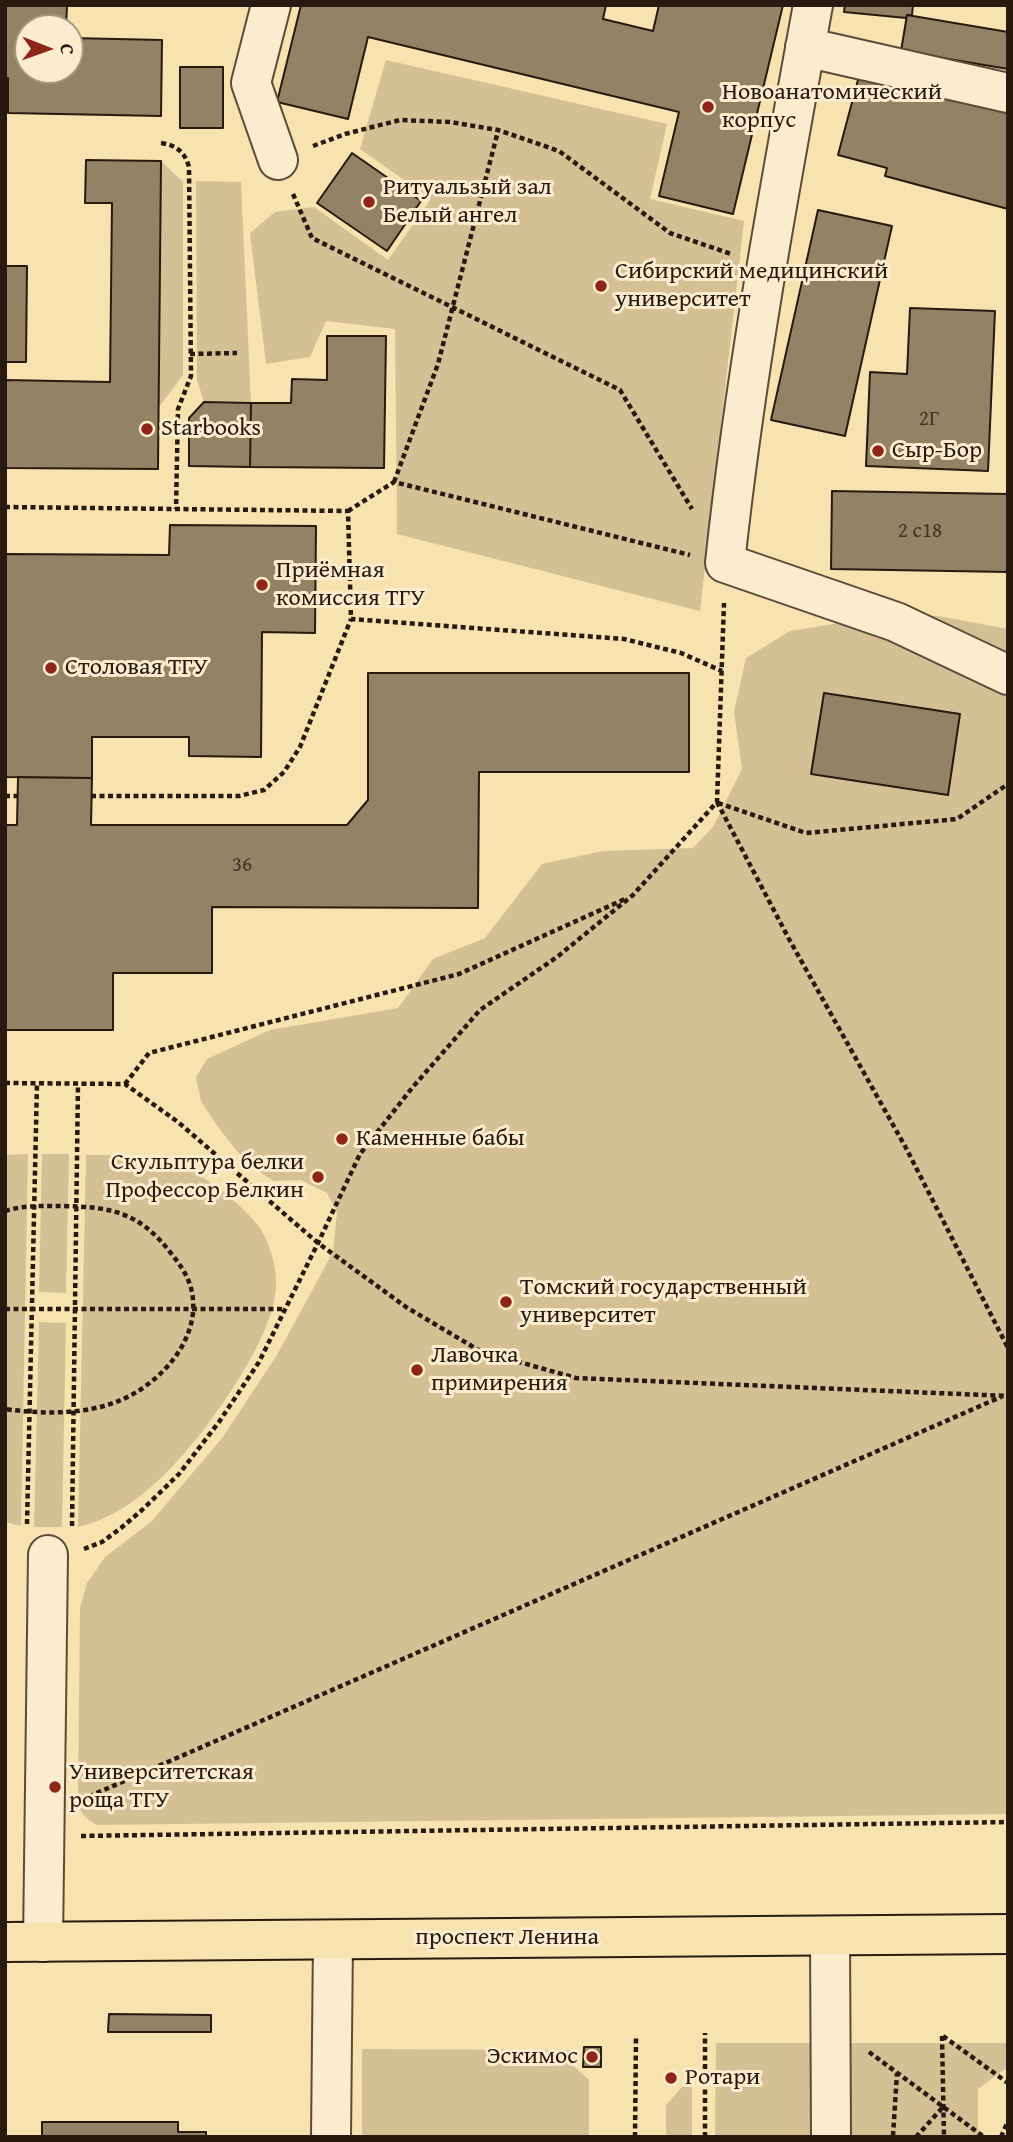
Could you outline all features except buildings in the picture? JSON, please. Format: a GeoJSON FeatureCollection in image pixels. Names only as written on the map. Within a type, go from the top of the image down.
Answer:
{"type":"FeatureCollection","features":[{"type":"Feature","properties":{"kind":"main road","name":"проспект Ленина"},"geometry":{"type":"LineString","coordinates":[[5,1942],[1008,1934]]}},
{"type":"Feature","properties":{"kind":"lane"},"geometry":{"type":"LineString","coordinates":[[271,5],[251,82],[278,160]]}},
{"type":"Feature","properties":{"kind":"lane"},"geometry":{"type":"LineString","coordinates":[[813,5],[766,261],[725,563],[896,622],[1008,676]]}},
{"type":"Feature","properties":{"kind":"lane"},"geometry":{"type":"LineString","coordinates":[[805,47],[1008,93]]}},
{"type":"Feature","properties":{"kind":"lane"},"geometry":{"type":"LineString","coordinates":[[43,1942],[49,1536]]}},
{"type":"Feature","properties":{"kind":"lane"},"geometry":{"type":"LineString","coordinates":[[831,1936],[831,2137]]}},
{"type":"Feature","properties":{"kind":"lane"},"geometry":{"type":"LineString","coordinates":[[331,2137],[333,1940]]}},
{"type":"Feature","properties":{"kind":"path"},"geometry":{"type":"LineString","coordinates":[[766,261],[726,253],[670,233],[559,151],[498,131],[450,122],[400,120],[345,134],[278,160],[312,238],[620,390],[725,563],[717,802],[789,939],[906,1148],[1008,1348]]}},
{"type":"Feature","properties":{"kind":"path"},"geometry":{"type":"LineString","coordinates":[[5,507],[348,511],[394,482],[438,364],[498,131]]}},
{"type":"Feature","properties":{"kind":"path"},"geometry":{"type":"LineString","coordinates":[[161,143],[177,147],[183,152],[189,167],[191,376],[178,409],[176,509]]}},
{"type":"Feature","properties":{"kind":"path"},"geometry":{"type":"LineString","coordinates":[[190,354],[237,352]]}},
{"type":"Feature","properties":{"kind":"path"},"geometry":{"type":"LineString","coordinates":[[394,482],[725,563]]}},
{"type":"Feature","properties":{"kind":"path"},"geometry":{"type":"LineString","coordinates":[[91,796],[239,796],[264,790],[284,772],[300,747],[351,619],[348,511]]}},
{"type":"Feature","properties":{"kind":"path"},"geometry":{"type":"LineString","coordinates":[[351,619],[624,639],[681,653],[722,671]]}},
{"type":"Feature","properties":{"kind":"path"},"geometry":{"type":"LineString","coordinates":[[717,802],[806,834],[957,819],[1008,784]]}},
{"type":"Feature","properties":{"kind":"path"},"geometry":{"type":"LineString","coordinates":[[5,796],[17,796]]}},
{"type":"Feature","properties":{"kind":"path"},"geometry":{"type":"LineString","coordinates":[[37,1083],[30,1412],[49,1536],[71,1553],[103,1542],[121,1528],[179,1474],[219,1422],[259,1362],[360,1154],[412,1088],[480,1010],[557,957],[633,895],[717,802]]}},
{"type":"Feature","properties":{"kind":"path"},"geometry":{"type":"LineString","coordinates":[[125,1084],[149,1053],[459,974],[633,895]]}},
{"type":"Feature","properties":{"kind":"path"},"geometry":{"type":"LineString","coordinates":[[5,1083],[125,1084],[177,1122],[318,1243],[406,1307],[480,1352],[576,1378],[1006,1396]]}},
{"type":"Feature","properties":{"kind":"path"},"geometry":{"type":"LineString","coordinates":[[49,1536],[73,1411],[78,1083]]}},
{"type":"Feature","properties":{"kind":"path"},"geometry":{"type":"LineString","coordinates":[[5,1210],[34,1206],[76,1206],[102,1208],[126,1214],[146,1227],[183,1268],[191,1290],[193,1309],[190,1329],[175,1358],[156,1379],[132,1395],[114,1403],[73,1411],[30,1412],[5,1409]]}},
{"type":"Feature","properties":{"kind":"path"},"geometry":{"type":"LineString","coordinates":[[5,1309],[285,1309]]}},
{"type":"Feature","properties":{"kind":"path"},"geometry":{"type":"LineString","coordinates":[[80,1800],[1006,1396]]}},
{"type":"Feature","properties":{"kind":"path"},"geometry":{"type":"LineString","coordinates":[[81,1836],[1008,1822]]}},
{"type":"Feature","properties":{"kind":"path"},"geometry":{"type":"LineString","coordinates":[[705,2034],[705,2137]]}},
{"type":"Feature","properties":{"kind":"path"},"geometry":{"type":"LineString","coordinates":[[635,2137],[636,2035]]}},
{"type":"Feature","properties":{"kind":"path"},"geometry":{"type":"LineString","coordinates":[[944,2137],[942,2036],[1008,2083]]}},
{"type":"Feature","properties":{"kind":"path"},"geometry":{"type":"LineString","coordinates":[[866,2050],[984,2137]]}},
{"type":"Feature","properties":{"kind":"path"},"geometry":{"type":"LineString","coordinates":[[892,2137],[897,2072]]}},
{"type":"Feature","properties":{"kind":"path"},"geometry":{"type":"LineString","coordinates":[[916,2137],[944,2107]]}},
{"type":"Feature","properties":{"kind":"path"},"geometry":{"type":"LineString","coordinates":[[1001,2137],[1008,2122]]}},
{"type":"Feature","properties":{"kind":"shaded area"},"geometry":{"type":"Polygon","coordinates":[[[386,60],[667,124],[650,199],[744,221],[700,611],[397,534],[395,329],[326,321],[310,357],[266,364],[250,233],[275,212],[314,207],[388,260],[431,199],[360,149],[386,60]]]}},
{"type":"Feature","properties":{"kind":"shaded area"},"geometry":{"type":"Polygon","coordinates":[[[161,161],[183,182],[183,375],[159,407],[161,161]]]}},
{"type":"Feature","properties":{"kind":"shaded area"},"geometry":{"type":"Polygon","coordinates":[[[196,181],[241,182],[251,403],[204,402],[197,380],[196,181]]]}},
{"type":"Feature","properties":{"kind":"shaded area"},"geometry":{"type":"Polygon","coordinates":[[[938,616],[1008,629],[1008,1814],[97,1825],[91,1821],[81,1811],[78,1789],[80,1608],[87,1583],[105,1557],[152,1521],[222,1438],[277,1355],[333,1252],[337,1212],[327,1193],[301,1180],[274,1181],[248,1165],[201,1101],[196,1077],[207,1059],[270,1030],[398,1008],[433,959],[485,938],[542,864],[603,851],[693,848],[713,827],[742,769],[734,712],[746,658],[790,631],[858,620],[938,616]]]}},
{"type":"Feature","properties":{"kind":"shaded area"},"geometry":{"type":"Polygon","coordinates":[[[28,1154],[21,1526],[5,1522],[5,1155],[28,1154]]]}},
{"type":"Feature","properties":{"kind":"shaded area"},"geometry":{"type":"Polygon","coordinates":[[[42,1154],[69,1154],[66,1293],[39,1292],[42,1154]]]}},
{"type":"Feature","properties":{"kind":"shaded area"},"geometry":{"type":"Polygon","coordinates":[[[86,1155],[165,1160],[189,1169],[214,1185],[248,1214],[264,1235],[275,1267],[276,1282],[269,1319],[251,1359],[193,1444],[165,1474],[133,1501],[97,1521],[78,1527],[86,1155]]]}},
{"type":"Feature","properties":{"kind":"shaded area"},"geometry":{"type":"Polygon","coordinates":[[[39,1322],[66,1323],[62,1527],[34,1527],[39,1322]]]}},
{"type":"Feature","properties":{"kind":"shaded area"},"geometry":{"type":"Polygon","coordinates":[[[716,2043],[1008,2043],[1008,2067],[978,2089],[978,2137],[715,2137],[716,2043]]]}},
{"type":"Feature","properties":{"kind":"shaded area"},"geometry":{"type":"Polygon","coordinates":[[[362,2049],[575,2050],[575,2067],[589,2080],[589,2137],[362,2137],[362,2049]]]}},
{"type":"Feature","properties":{"kind":"shaded area"},"geometry":{"type":"Polygon","coordinates":[[[692,2076],[692,2137],[666,2137],[666,2105],[692,2076]]]}},
{"type":"Feature","properties":{"kind":"place","name":"Новоанатомический корпус"},"geometry":{"type":"Point","coordinates":[708,107]}},
{"type":"Feature","properties":{"kind":"place","name":"Ритуальзый зал Белый ангел"},"geometry":{"type":"Point","coordinates":[369,202]}},
{"type":"Feature","properties":{"kind":"place","name":"Сибирский медицинский университет"},"geometry":{"type":"Point","coordinates":[601,286]}},
{"type":"Feature","properties":{"kind":"place","name":"Starbooks"},"geometry":{"type":"Point","coordinates":[147,429]}},
{"type":"Feature","properties":{"kind":"place","name":"Сыр-Бор"},"geometry":{"type":"Point","coordinates":[878,451]}},
{"type":"Feature","properties":{"kind":"place","name":"Приёмная комиссия ТГУ"},"geometry":{"type":"Point","coordinates":[262,585]}},
{"type":"Feature","properties":{"kind":"place","name":"Столовая ТГУ"},"geometry":{"type":"Point","coordinates":[51,668]}},
{"type":"Feature","properties":{"kind":"place","name":"Каменные бабы"},"geometry":{"type":"Point","coordinates":[342,1139]}},
{"type":"Feature","properties":{"kind":"place","name":"Скульптура белки Профессор Белкин"},"geometry":{"type":"Point","coordinates":[318,1177]}},
{"type":"Feature","properties":{"kind":"place","name":"Томский государственный университет"},"geometry":{"type":"Point","coordinates":[506,1302]}},
{"type":"Feature","properties":{"kind":"place","name":"Лавочка примирения"},"geometry":{"type":"Point","coordinates":[417,1370]}},
{"type":"Feature","properties":{"kind":"place","name":"Университетская роща ТГУ"},"geometry":{"type":"Point","coordinates":[55,1787]}},
{"type":"Feature","properties":{"kind":"place","name":"Эскимос"},"geometry":{"type":"Point","coordinates":[592,2057]}},
{"type":"Feature","properties":{"kind":"place","name":"Ротари"},"geometry":{"type":"Point","coordinates":[671,2078]}}]}
